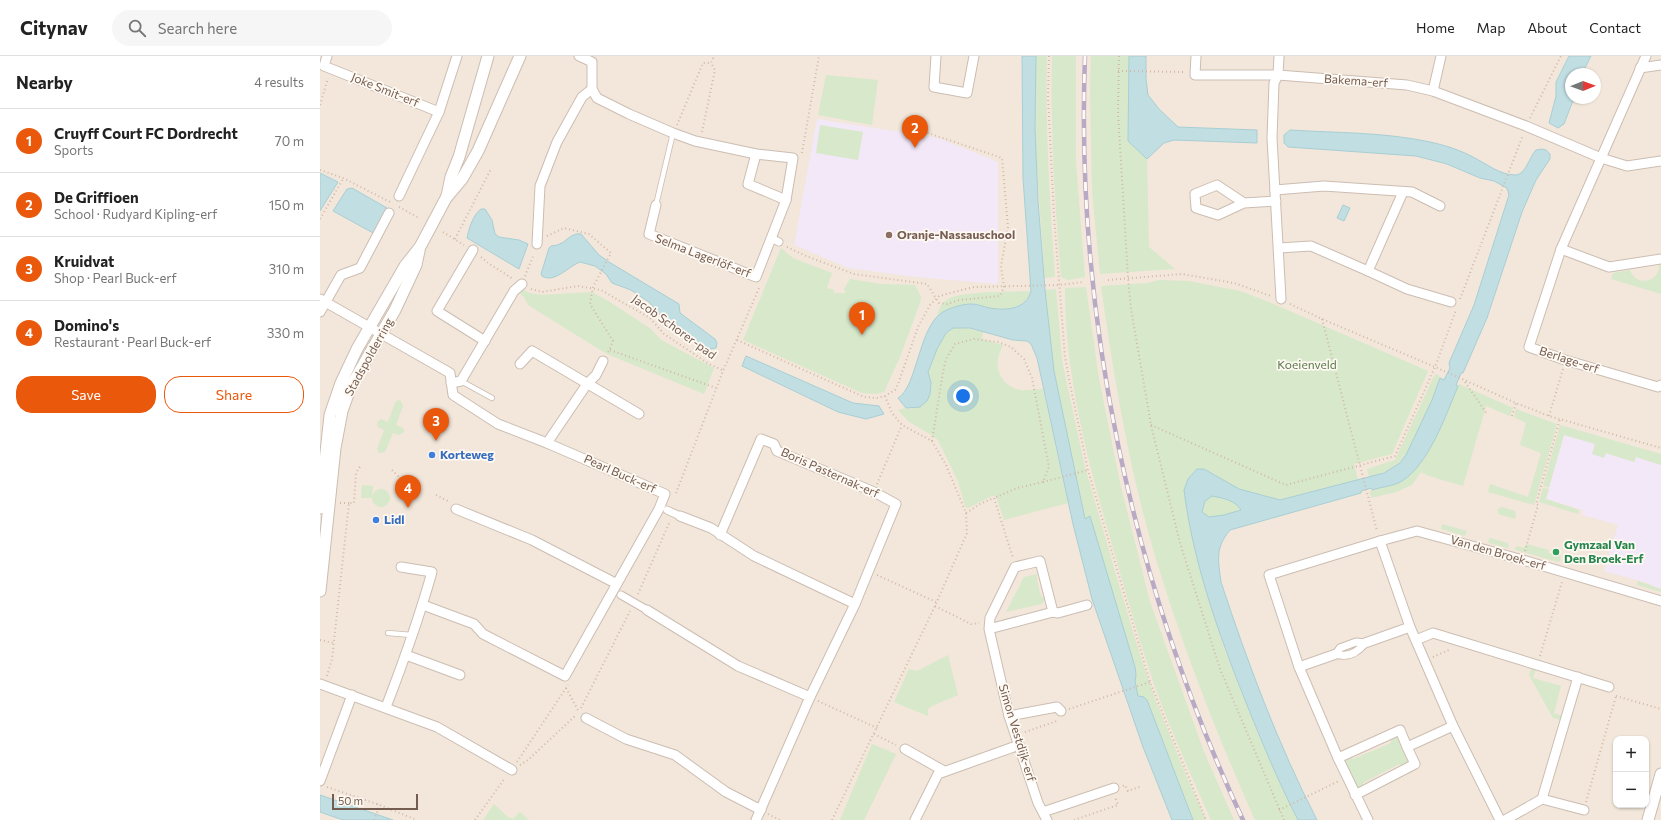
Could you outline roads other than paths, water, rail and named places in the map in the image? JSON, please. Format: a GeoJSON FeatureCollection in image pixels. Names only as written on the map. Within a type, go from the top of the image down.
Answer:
{"type":"FeatureCollection","features":[{"type":"Feature","properties":{"kind":"street"},"geometry":{"type":"LineString","coordinates":[[325,66],[327,56]]}},
{"type":"Feature","properties":{"kind":"street"},"geometry":{"type":"LineString","coordinates":[[398,196],[439,112],[457,56]]}},
{"type":"Feature","properties":{"kind":"street","name":"Stadspolderring"},"geometry":{"type":"LineString","coordinates":[[446,198],[488,56]]}},
{"type":"Feature","properties":{"kind":"street","name":"Stadspolderring"},"geometry":{"type":"LineString","coordinates":[[320,508],[332,408],[341,383],[357,349],[405,266],[420,247],[446,198],[462,179],[478,151],[520,56]]}},
{"type":"Feature","properties":{"kind":"street"},"geometry":{"type":"LineString","coordinates":[[538,239],[540,186],[557,142],[582,97],[592,89],[595,59],[579,56]]}},
{"type":"Feature","properties":{"kind":"street"},"geometry":{"type":"LineString","coordinates":[[936,56],[934,87],[967,93],[974,56]]}},
{"type":"Feature","properties":{"kind":"street","name":"Bakema-erf"},"geometry":{"type":"LineString","coordinates":[[1196,56],[1195,75],[1278,75],[1407,85],[1433,90],[1526,126],[1601,158]]}},
{"type":"Feature","properties":{"kind":"street"},"geometry":{"type":"LineString","coordinates":[[1279,56],[1278,75],[1274,83],[1272,138],[1281,299]]}},
{"type":"Feature","properties":{"kind":"street"},"geometry":{"type":"LineString","coordinates":[[1433,90],[1441,56]]}},
{"type":"Feature","properties":{"kind":"street","name":"Berlage-erf"},"geometry":{"type":"LineString","coordinates":[[1646,56],[1561,249],[1529,346],[1565,360],[1658,387],[1661,385]]}},
{"type":"Feature","properties":{"kind":"street"},"geometry":{"type":"LineString","coordinates":[[1640,68],[1661,64]]}},
{"type":"Feature","properties":{"kind":"street","name":"Joke Smit-erf"},"geometry":{"type":"LineString","coordinates":[[325,66],[439,112]]}},
{"type":"Feature","properties":{"kind":"street","name":"Selma Lagerlöf-erf"},"geometry":{"type":"LineString","coordinates":[[592,89],[597,98],[673,133],[700,142],[756,154],[794,158],[786,200],[775,240],[756,277],[649,234],[656,205]]}},
{"type":"Feature","properties":{"kind":"street"},"geometry":{"type":"LineString","coordinates":[[756,154],[748,184],[786,200]]}},
{"type":"Feature","properties":{"kind":"street"},"geometry":{"type":"LineString","coordinates":[[1601,158],[1627,166],[1661,161]]}},
{"type":"Feature","properties":{"kind":"street"},"geometry":{"type":"LineString","coordinates":[[1244,203],[1217,186],[1195,194],[1196,208],[1218,215],[1244,203],[1276,201]]}},
{"type":"Feature","properties":{"kind":"street"},"geometry":{"type":"LineString","coordinates":[[1275,190],[1324,186],[1412,192],[1440,206]]}},
{"type":"Feature","properties":{"kind":"street"},"geometry":{"type":"LineString","coordinates":[[1368,271],[1402,192]]}},
{"type":"Feature","properties":{"kind":"street"},"geometry":{"type":"LineString","coordinates":[[320,312],[323,301],[341,275],[360,268],[389,213]]}},
{"type":"Feature","properties":{"kind":"street"},"geometry":{"type":"LineString","coordinates":[[1279,248],[1311,246],[1408,289],[1451,302]]}},
{"type":"Feature","properties":{"kind":"street","name":"Stadspolderring"},"geometry":{"type":"LineString","coordinates":[[320,591],[339,424],[351,386],[395,310],[416,264],[420,247]]}},
{"type":"Feature","properties":{"kind":"street"},"geometry":{"type":"LineString","coordinates":[[1561,249],[1609,268],[1661,259]]}},
{"type":"Feature","properties":{"kind":"street"},"geometry":{"type":"LineString","coordinates":[[473,250],[437,311],[485,341]]}},
{"type":"Feature","properties":{"kind":"street"},"geometry":{"type":"LineString","coordinates":[[451,383],[461,381],[514,291],[522,284]]}},
{"type":"Feature","properties":{"kind":"street"},"geometry":{"type":"LineString","coordinates":[[323,301],[370,328],[382,333]]}},
{"type":"Feature","properties":{"kind":"street","name":"Pearl Buck-erf"},"geometry":{"type":"LineString","coordinates":[[382,333],[450,373],[453,395],[498,424],[547,443],[665,494],[659,509],[566,676],[483,634],[474,624],[423,605]]}},
{"type":"Feature","properties":{"kind":"street"},"geometry":{"type":"LineString","coordinates":[[520,364],[532,351],[639,414]]}},
{"type":"Feature","properties":{"kind":"street"},"geometry":{"type":"LineString","coordinates":[[547,443],[587,384],[596,375],[603,360]]}},
{"type":"Feature","properties":{"kind":"street","name":"Boris Pasternak-erf"},"geometry":{"type":"LineString","coordinates":[[720,535],[761,439],[774,444],[778,451],[874,492],[896,504],[855,604],[810,697],[756,820]]}},
{"type":"Feature","properties":{"kind":"street"},"geometry":{"type":"LineString","coordinates":[[456,509],[532,540],[617,584]]}},
{"type":"Feature","properties":{"kind":"street"},"geometry":{"type":"LineString","coordinates":[[674,513],[711,528],[754,556],[855,604]]}},
{"type":"Feature","properties":{"kind":"street","name":"Van den Broek-erf"},"geometry":{"type":"LineString","coordinates":[[1368,820],[1347,778],[1299,667],[1269,575],[1418,531],[1565,572],[1661,601]]}},
{"type":"Feature","properties":{"kind":"street"},"geometry":{"type":"LineString","coordinates":[[1380,541],[1410,627],[1424,661],[1453,726],[1500,820]]}},
{"type":"Feature","properties":{"kind":"street","name":"Simon Vestdijk-erf"},"geometry":{"type":"LineString","coordinates":[[1053,612],[1040,561],[1015,567],[990,618],[989,629],[1009,716],[1038,803],[1045,816],[1114,792]]}},
{"type":"Feature","properties":{"kind":"street"},"geometry":{"type":"LineString","coordinates":[[386,708],[413,635],[432,572],[401,567]]}},
{"type":"Feature","properties":{"kind":"street"},"geometry":{"type":"LineString","coordinates":[[621,595],[738,666],[810,697]]}},
{"type":"Feature","properties":{"kind":"street"},"geometry":{"type":"LineString","coordinates":[[989,629],[1053,612],[1058,613],[1087,605]]}},
{"type":"Feature","properties":{"kind":"street"},"geometry":{"type":"LineString","coordinates":[[1299,667],[1336,654],[1343,656],[1359,650],[1365,643],[1410,627]]}},
{"type":"Feature","properties":{"kind":"street"},"geometry":{"type":"LineString","coordinates":[[1416,640],[1433,633],[1608,687]]}},
{"type":"Feature","properties":{"kind":"street"},"geometry":{"type":"LineString","coordinates":[[406,655],[460,675]]}},
{"type":"Feature","properties":{"kind":"street"},"geometry":{"type":"LineString","coordinates":[[1505,820],[1542,799],[1578,677]]}},
{"type":"Feature","properties":{"kind":"street"},"geometry":{"type":"LineString","coordinates":[[322,684],[436,727],[512,770]]}},
{"type":"Feature","properties":{"kind":"street"},"geometry":{"type":"LineString","coordinates":[[320,781],[352,695]]}},
{"type":"Feature","properties":{"kind":"street"},"geometry":{"type":"LineString","coordinates":[[1009,716],[1057,707],[1061,711]]}},
{"type":"Feature","properties":{"kind":"street"},"geometry":{"type":"LineString","coordinates":[[582,715],[626,739],[675,755],[726,792],[761,810]]}},
{"type":"Feature","properties":{"kind":"street"},"geometry":{"type":"LineString","coordinates":[[1407,747],[1453,726]]}},
{"type":"Feature","properties":{"kind":"street"},"geometry":{"type":"LineString","coordinates":[[1338,758],[1400,730],[1415,764],[1355,795]]}},
{"type":"Feature","properties":{"kind":"street"},"geometry":{"type":"LineString","coordinates":[[915,820],[938,774],[1019,745]]}},
{"type":"Feature","properties":{"kind":"street"},"geometry":{"type":"LineString","coordinates":[[905,749],[944,771]]}},
{"type":"Feature","properties":{"kind":"street"},"geometry":{"type":"LineString","coordinates":[[1648,820],[1657,806],[1661,774]]}},
{"type":"Feature","properties":{"kind":"street"},"geometry":{"type":"LineString","coordinates":[[1542,799],[1584,810]]}},
{"type":"Feature","properties":{"kind":"lane","name":"Selma Lagerlöf-erf"},"geometry":{"type":"LineString","coordinates":[[656,205],[673,133]]}},
{"type":"Feature","properties":{"kind":"lane"},"geometry":{"type":"LineString","coordinates":[[461,381],[492,398]]}},
{"type":"Feature","properties":{"kind":"lane"},"geometry":{"type":"LineString","coordinates":[[388,633],[413,635]]}},
{"type":"Feature","properties":{"kind":"water"},"geometry":{"type":"Polygon","coordinates":[[[1022,56],[1036,56],[1035,128],[1038,201],[1045,290],[1054,371],[1085,519],[1090,516],[1135,667],[1135,681],[1138,696],[1144,697],[1147,700],[1193,820],[1172,820],[1143,747],[1092,599],[1073,524],[1037,358],[1031,344],[1027,341],[1013,340],[970,328],[953,328],[946,333],[937,349],[928,372],[931,383],[930,394],[927,401],[920,407],[906,408],[898,398],[910,382],[923,342],[929,330],[935,319],[943,312],[954,307],[969,304],[976,304],[996,309],[1009,309],[1025,302],[1029,297],[1031,291],[1023,178],[1022,56]]]}},
{"type":"Feature","properties":{"kind":"water"},"geometry":{"type":"Polygon","coordinates":[[[1129,56],[1146,56],[1148,95],[1159,109],[1178,127],[1257,130],[1257,143],[1174,140],[1164,143],[1147,159],[1128,141],[1129,56]]]}},
{"type":"Feature","properties":{"kind":"water"},"geometry":{"type":"Polygon","coordinates":[[[1569,56],[1591,56],[1585,68],[1565,68],[1565,104],[1572,104],[1564,124],[1558,128],[1549,123],[1556,96],[1556,82],[1569,56]]]}},
{"type":"Feature","properties":{"kind":"water"},"geometry":{"type":"Polygon","coordinates":[[[1290,130],[1395,136],[1413,139],[1452,148],[1468,154],[1498,171],[1515,175],[1519,174],[1525,169],[1536,150],[1546,150],[1550,154],[1550,159],[1536,180],[1522,212],[1487,318],[1463,373],[1461,373],[1456,385],[1458,386],[1436,438],[1412,473],[1399,483],[1372,490],[1371,488],[1361,491],[1361,493],[1230,530],[1222,543],[1219,554],[1221,582],[1231,613],[1264,703],[1289,762],[1317,820],[1298,820],[1251,715],[1225,649],[1200,570],[1188,517],[1184,490],[1188,479],[1197,469],[1204,469],[1239,489],[1280,500],[1384,473],[1400,463],[1406,455],[1432,400],[1440,378],[1444,380],[1450,368],[1449,363],[1474,305],[1509,195],[1507,188],[1494,181],[1480,178],[1447,164],[1416,156],[1288,147],[1284,143],[1284,135],[1290,130]],[[1212,496],[1205,501],[1202,512],[1209,517],[1224,515],[1241,510],[1232,502],[1212,496]]]}},
{"type":"Feature","properties":{"kind":"water"},"geometry":{"type":"Polygon","coordinates":[[[320,173],[338,182],[320,211],[320,173]]]}},
{"type":"Feature","properties":{"kind":"water"},"geometry":{"type":"Polygon","coordinates":[[[352,188],[387,208],[375,234],[333,211],[347,189],[352,188]]]}},
{"type":"Feature","properties":{"kind":"water"},"geometry":{"type":"Polygon","coordinates":[[[1343,205],[1350,208],[1344,221],[1337,218],[1343,205]]]}},
{"type":"Feature","properties":{"kind":"water"},"geometry":{"type":"Polygon","coordinates":[[[481,209],[485,209],[492,220],[495,234],[499,237],[519,240],[528,244],[519,269],[467,238],[470,226],[481,209]]]}},
{"type":"Feature","properties":{"kind":"water"},"geometry":{"type":"Polygon","coordinates":[[[576,234],[581,234],[599,255],[609,262],[679,304],[680,313],[715,339],[717,343],[716,348],[710,349],[673,329],[649,302],[631,290],[612,283],[606,274],[595,266],[580,262],[561,274],[551,278],[542,276],[541,274],[549,248],[562,243],[569,237],[576,234]]]}},
{"type":"Feature","properties":{"kind":"water"},"geometry":{"type":"Polygon","coordinates":[[[746,356],[853,403],[879,406],[884,414],[866,419],[838,412],[742,366],[746,356]]]}},
{"type":"Feature","properties":{"kind":"water"},"geometry":{"type":"Polygon","coordinates":[[[320,795],[393,820],[343,820],[320,812],[320,795]]]}},
{"type":"Feature","properties":{"kind":"railway"},"geometry":{"type":"LineString","coordinates":[[1085,56],[1084,154],[1090,253],[1101,350],[1119,447],[1142,543],[1170,637],[1204,730],[1243,820]]}},
{"type":"Feature","properties":{"kind":"place","name":"De Griffioen"},"geometry":{"type":"Point","coordinates":[915,148]}},
{"type":"Feature","properties":{"kind":"place","name":"Oranje-Nassauschool"},"geometry":{"type":"Point","coordinates":[889,235]}},
{"type":"Feature","properties":{"kind":"place","name":"Cruyff Court FC Dordrecht"},"geometry":{"type":"Point","coordinates":[862,335]}},
{"type":"Feature","properties":{"kind":"place","name":"Kruidvat"},"geometry":{"type":"Point","coordinates":[436,441]}},
{"type":"Feature","properties":{"kind":"place","name":"Korteweg"},"geometry":{"type":"Point","coordinates":[432,455]}},
{"type":"Feature","properties":{"kind":"place","name":"Domino's"},"geometry":{"type":"Point","coordinates":[408,508]}},
{"type":"Feature","properties":{"kind":"place","name":"Lidl"},"geometry":{"type":"Point","coordinates":[376,520]}},
{"type":"Feature","properties":{"kind":"place","name":"Gymzaal Van Den Broek-Erf"},"geometry":{"type":"Point","coordinates":[1556,552]}},
{"type":"Feature","properties":{"kind":"park label","name":"Koeienveld"},"geometry":{"type":"Point","coordinates":[1307,365]}}]}
